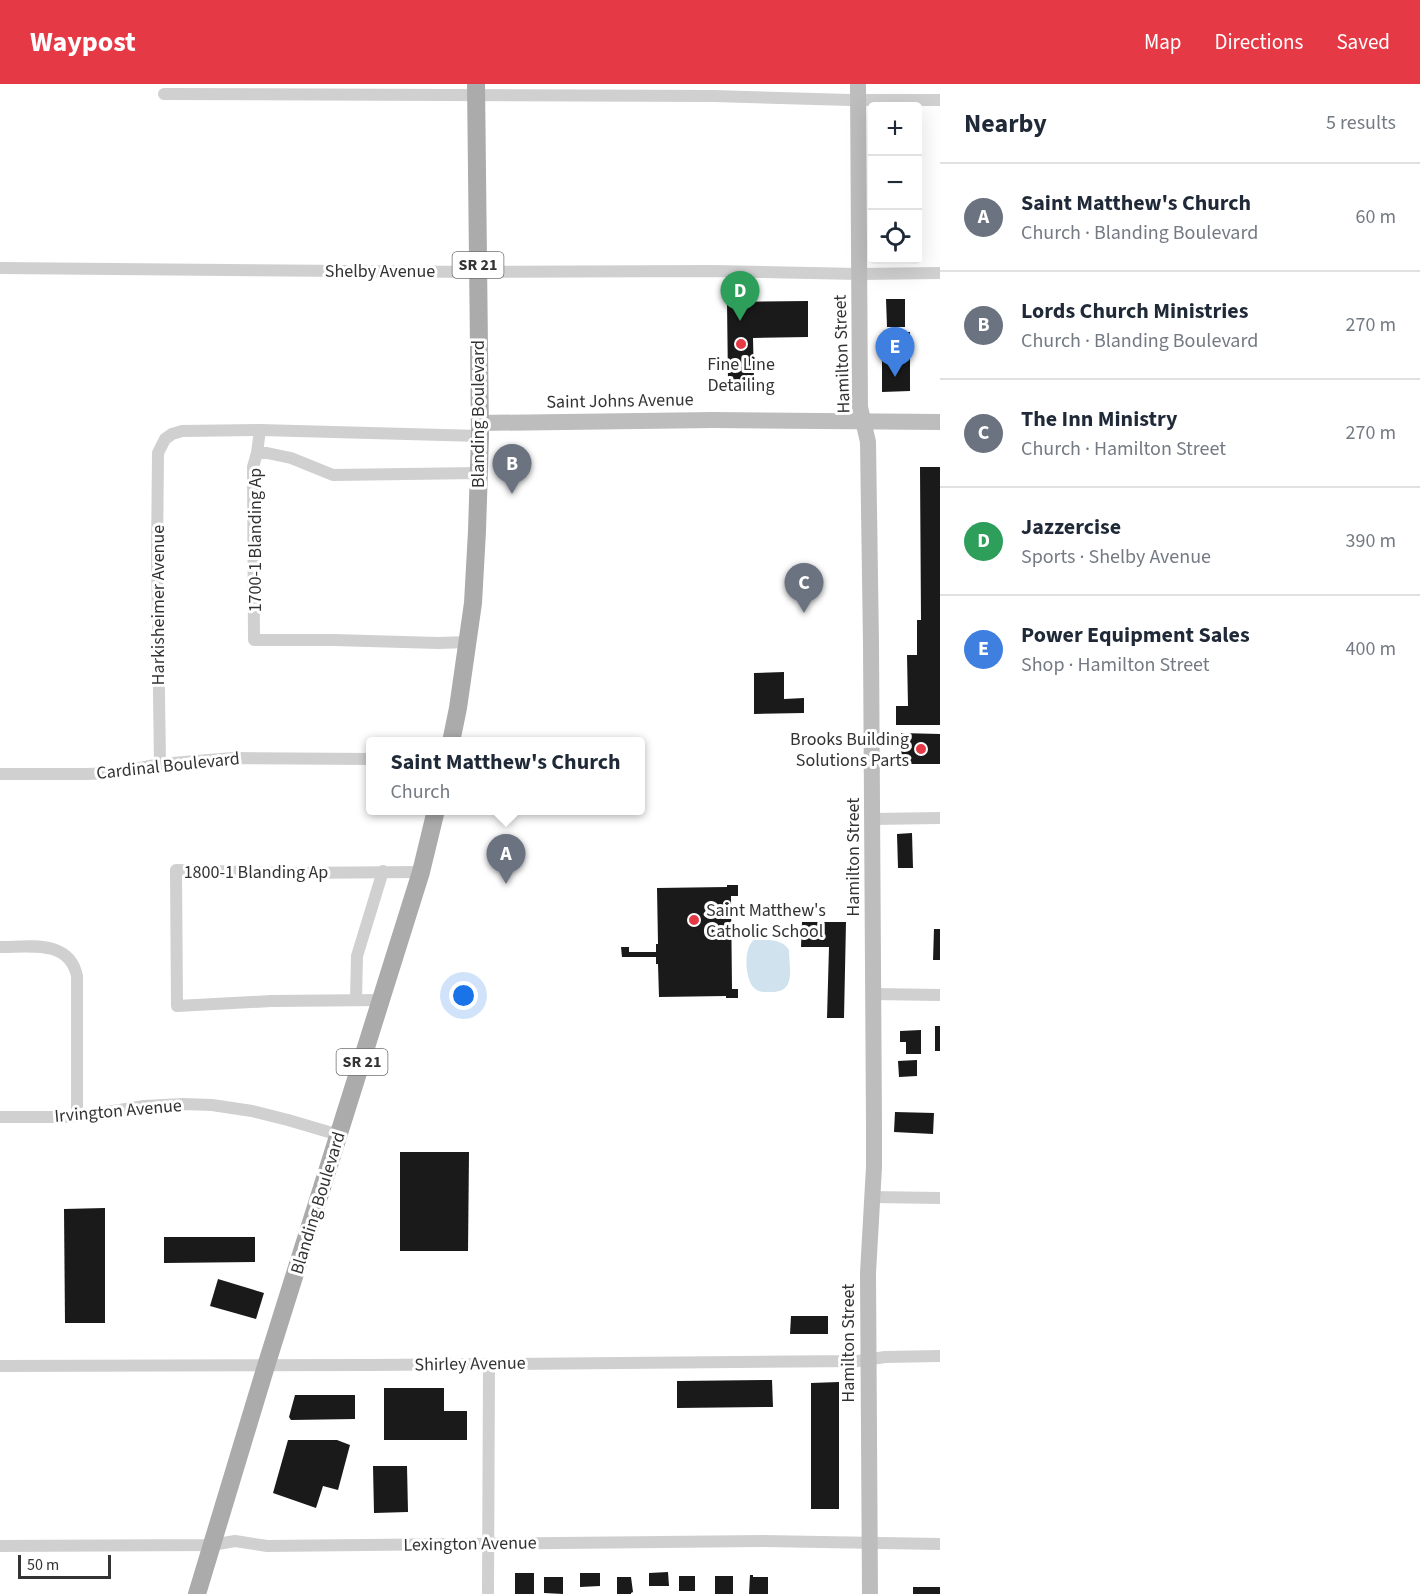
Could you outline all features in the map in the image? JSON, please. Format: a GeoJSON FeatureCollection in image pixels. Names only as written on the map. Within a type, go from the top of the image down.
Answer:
{"type":"FeatureCollection","features":[{"type":"Feature","properties":{"kind":"main road","name":"Blanding Boulevard"},"geometry":{"type":"LineString","coordinates":[[452,737],[474,590],[479,473],[476,89]]}},
{"type":"Feature","properties":{"kind":"main road","name":"Blanding Boulevard"},"geometry":{"type":"LineString","coordinates":[[197,1594],[421,872],[435,815]]}},
{"type":"Feature","properties":{"kind":"street"},"geometry":{"type":"LineString","coordinates":[[164,94],[476,89],[714,96],[858,92],[940,100]]}},
{"type":"Feature","properties":{"kind":"street","name":"Hamilton Street"},"geometry":{"type":"LineString","coordinates":[[858,92],[860,407],[868,442],[872,819],[874,1126],[868,1273],[870,1594]]}},
{"type":"Feature","properties":{"kind":"street","name":"Shelby Avenue"},"geometry":{"type":"LineString","coordinates":[[0,268],[940,273]]}},
{"type":"Feature","properties":{"kind":"street","name":"Saint Johns Avenue"},"geometry":{"type":"LineString","coordinates":[[160,447],[165,439],[182,431],[480,429],[713,420],[940,423]]}},
{"type":"Feature","properties":{"kind":"street"},"geometry":{"type":"LineString","coordinates":[[257,453],[260,430]]}},
{"type":"Feature","properties":{"kind":"street","name":"Harkisheimer Avenue"},"geometry":{"type":"LineString","coordinates":[[160,447],[158,453],[157,556],[160,764]]}},
{"type":"Feature","properties":{"kind":"street","name":"1700-1 Blanding Ap"},"geometry":{"type":"LineString","coordinates":[[467,642],[254,640],[253,467],[257,453],[267,453],[291,458],[333,475],[479,473]]}},
{"type":"Feature","properties":{"kind":"street","name":"Cardinal Boulevard"},"geometry":{"type":"LineString","coordinates":[[0,774],[116,773],[160,764],[233,758],[366,759]]}},
{"type":"Feature","properties":{"kind":"street"},"geometry":{"type":"LineString","coordinates":[[872,819],[940,818]]}},
{"type":"Feature","properties":{"kind":"street","name":"1800-1 Blanding Ap"},"geometry":{"type":"LineString","coordinates":[[381,1000],[271,1001],[177,1006],[176,870],[284,873],[421,872]]}},
{"type":"Feature","properties":{"kind":"street"},"geometry":{"type":"LineString","coordinates":[[356,1000],[357,956],[383,871]]}},
{"type":"Feature","properties":{"kind":"street"},"geometry":{"type":"LineString","coordinates":[[0,947],[46,947],[68,957],[75,965],[77,976],[77,1117]]}},
{"type":"Feature","properties":{"kind":"street"},"geometry":{"type":"LineString","coordinates":[[873,994],[940,994]]}},
{"type":"Feature","properties":{"kind":"street","name":"Irvington Avenue"},"geometry":{"type":"LineString","coordinates":[[0,1117],[77,1117],[144,1106],[212,1105],[270,1115],[339,1136]]}},
{"type":"Feature","properties":{"kind":"street"},"geometry":{"type":"LineString","coordinates":[[872,1197],[940,1198]]}},
{"type":"Feature","properties":{"kind":"street","name":"Shirley Avenue"},"geometry":{"type":"LineString","coordinates":[[0,1366],[837,1361],[940,1356]]}},
{"type":"Feature","properties":{"kind":"street"},"geometry":{"type":"LineString","coordinates":[[488,1594],[489,1364]]}},
{"type":"Feature","properties":{"kind":"street","name":"Lexington Avenue"},"geometry":{"type":"LineString","coordinates":[[0,1546],[212,1545],[235,1541],[267,1546],[763,1541],[940,1544]]}},
{"type":"Feature","properties":{"kind":"water"},"geometry":{"type":"Polygon","coordinates":[[[754,940],[782,943],[789,950],[790,976],[788,984],[783,989],[777,992],[763,992],[756,990],[751,984],[746,964],[750,944],[754,940]]]}},
{"type":"Feature","properties":{"kind":"building"},"geometry":{"type":"Polygon","coordinates":[[[886,299],[905,299],[905,327],[887,327],[886,299]]]}},
{"type":"Feature","properties":{"kind":"building"},"geometry":{"type":"Polygon","coordinates":[[[808,301],[808,337],[753,338],[754,382],[728,382],[727,302],[808,301]]]}},
{"type":"Feature","properties":{"kind":"building"},"geometry":{"type":"Polygon","coordinates":[[[882,332],[910,332],[910,391],[882,392],[882,332]]]}},
{"type":"Feature","properties":{"kind":"building"},"geometry":{"type":"Polygon","coordinates":[[[920,467],[940,467],[940,725],[896,725],[896,706],[908,706],[907,655],[917,655],[917,620],[921,620],[920,467]]]}},
{"type":"Feature","properties":{"kind":"building"},"geometry":{"type":"Polygon","coordinates":[[[784,672],[784,699],[804,698],[804,713],[754,714],[754,673],[784,672]]]}},
{"type":"Feature","properties":{"kind":"building","name":"Brooks Building Solutions Parts"},"geometry":{"type":"Polygon","coordinates":[[[901,733],[940,734],[940,764],[901,764],[901,733]]]}},
{"type":"Feature","properties":{"kind":"building"},"geometry":{"type":"Polygon","coordinates":[[[912,833],[913,868],[898,868],[897,834],[912,833]]]}},
{"type":"Feature","properties":{"kind":"building","name":"Saint Matthew's Catholic School"},"geometry":{"type":"Polygon","coordinates":[[[727,885],[738,885],[738,896],[731,896],[732,989],[738,989],[738,998],[726,998],[726,996],[659,997],[656,957],[622,957],[621,947],[629,947],[629,952],[656,952],[656,944],[658,944],[657,888],[727,887],[727,885]]]}},
{"type":"Feature","properties":{"kind":"building"},"geometry":{"type":"Polygon","coordinates":[[[802,922],[846,922],[844,1018],[827,1018],[829,947],[801,947],[802,922]]]}},
{"type":"Feature","properties":{"kind":"building"},"geometry":{"type":"Polygon","coordinates":[[[934,929],[940,929],[940,960],[933,960],[934,929]]]}},
{"type":"Feature","properties":{"kind":"building"},"geometry":{"type":"Polygon","coordinates":[[[935,1026],[940,1026],[940,1051],[935,1051],[935,1026]]]}},
{"type":"Feature","properties":{"kind":"building"},"geometry":{"type":"Polygon","coordinates":[[[921,1030],[921,1054],[906,1054],[906,1042],[900,1042],[900,1031],[921,1030]]]}},
{"type":"Feature","properties":{"kind":"building"},"geometry":{"type":"Polygon","coordinates":[[[917,1060],[917,1076],[899,1077],[898,1061],[917,1060]]]}},
{"type":"Feature","properties":{"kind":"building"},"geometry":{"type":"Polygon","coordinates":[[[895,1112],[934,1113],[933,1134],[894,1132],[895,1112]]]}},
{"type":"Feature","properties":{"kind":"building"},"geometry":{"type":"Polygon","coordinates":[[[400,1152],[469,1152],[468,1251],[400,1251],[400,1152]]]}},
{"type":"Feature","properties":{"kind":"building"},"geometry":{"type":"Polygon","coordinates":[[[105,1208],[105,1323],[65,1323],[64,1209],[105,1208]]]}},
{"type":"Feature","properties":{"kind":"building"},"geometry":{"type":"Polygon","coordinates":[[[164,1237],[255,1237],[255,1262],[164,1263],[164,1237]]]}},
{"type":"Feature","properties":{"kind":"building"},"geometry":{"type":"Polygon","coordinates":[[[218,1279],[264,1293],[256,1319],[210,1306],[218,1279]]]}},
{"type":"Feature","properties":{"kind":"building"},"geometry":{"type":"Polygon","coordinates":[[[791,1316],[828,1316],[828,1334],[790,1334],[791,1316]]]}},
{"type":"Feature","properties":{"kind":"building"},"geometry":{"type":"Polygon","coordinates":[[[772,1380],[773,1407],[677,1408],[677,1381],[772,1380]]]}},
{"type":"Feature","properties":{"kind":"building"},"geometry":{"type":"Polygon","coordinates":[[[839,1382],[839,1509],[811,1509],[811,1383],[839,1382]]]}},
{"type":"Feature","properties":{"kind":"building"},"geometry":{"type":"Polygon","coordinates":[[[384,1388],[444,1388],[444,1411],[467,1411],[467,1440],[384,1440],[384,1388]]]}},
{"type":"Feature","properties":{"kind":"building"},"geometry":{"type":"Polygon","coordinates":[[[295,1395],[355,1395],[355,1419],[291,1420],[289,1417],[295,1395]]]}},
{"type":"Feature","properties":{"kind":"building"},"geometry":{"type":"Polygon","coordinates":[[[288,1440],[337,1440],[350,1445],[338,1490],[323,1486],[316,1508],[273,1493],[288,1440]]]}},
{"type":"Feature","properties":{"kind":"building"},"geometry":{"type":"Polygon","coordinates":[[[373,1466],[407,1466],[408,1512],[374,1513],[373,1466]]]}},
{"type":"Feature","properties":{"kind":"building"},"geometry":{"type":"Polygon","coordinates":[[[668,1572],[669,1586],[649,1586],[649,1573],[668,1572]]]}},
{"type":"Feature","properties":{"kind":"building"},"geometry":{"type":"Polygon","coordinates":[[[515,1573],[534,1573],[534,1594],[515,1594],[515,1573]]]}},
{"type":"Feature","properties":{"kind":"building"},"geometry":{"type":"Polygon","coordinates":[[[580,1573],[600,1573],[600,1586],[580,1587],[580,1573]]]}},
{"type":"Feature","properties":{"kind":"building"},"geometry":{"type":"Polygon","coordinates":[[[750,1575],[768,1577],[768,1594],[749,1594],[750,1575]]]}},
{"type":"Feature","properties":{"kind":"building"},"geometry":{"type":"Polygon","coordinates":[[[679,1576],[695,1576],[695,1591],[679,1591],[679,1576]]]}},
{"type":"Feature","properties":{"kind":"building"},"geometry":{"type":"Polygon","coordinates":[[[715,1576],[733,1576],[733,1594],[715,1594],[715,1576]]]}},
{"type":"Feature","properties":{"kind":"building"},"geometry":{"type":"Polygon","coordinates":[[[544,1577],[563,1577],[563,1594],[544,1593],[544,1577]]]}},
{"type":"Feature","properties":{"kind":"building"},"geometry":{"type":"Polygon","coordinates":[[[617,1577],[631,1577],[633,1592],[631,1594],[617,1594],[617,1577]]]}},
{"type":"Feature","properties":{"kind":"building"},"geometry":{"type":"Polygon","coordinates":[[[913,1587],[940,1587],[940,1594],[913,1594],[913,1587]]]}},
{"type":"Feature","properties":{"kind":"place","name":"Jazzercise"},"geometry":{"type":"Point","coordinates":[740,321]}},
{"type":"Feature","properties":{"kind":"place","name":"Fine Line Detailing"},"geometry":{"type":"Point","coordinates":[741,344]}},
{"type":"Feature","properties":{"kind":"place","name":"Power Equipment Sales"},"geometry":{"type":"Point","coordinates":[895,377]}},
{"type":"Feature","properties":{"kind":"place","name":"Lords Church Ministries"},"geometry":{"type":"Point","coordinates":[512,494]}},
{"type":"Feature","properties":{"kind":"place","name":"The Inn Ministry"},"geometry":{"type":"Point","coordinates":[804,613]}},
{"type":"Feature","properties":{"kind":"place","name":"Brooks Building Solutions Parts"},"geometry":{"type":"Point","coordinates":[921,749]}},
{"type":"Feature","properties":{"kind":"place","name":"Saint Matthew's Church"},"geometry":{"type":"Point","coordinates":[506,884]}},
{"type":"Feature","properties":{"kind":"place","name":"Saint Matthew's Catholic School"},"geometry":{"type":"Point","coordinates":[694,920]}}]}
